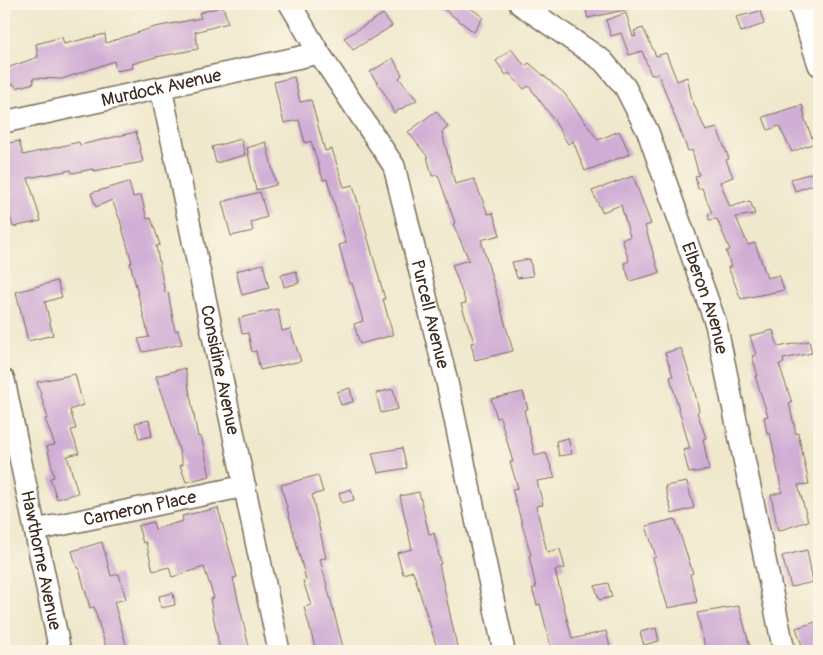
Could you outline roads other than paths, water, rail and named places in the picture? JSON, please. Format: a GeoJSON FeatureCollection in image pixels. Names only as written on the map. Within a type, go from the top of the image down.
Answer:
{"type":"FeatureCollection","features":[{"type":"Feature","properties":{"kind":"street","name":"Purcell Avenue"},"geometry":{"type":"LineString","coordinates":[[290,4],[319,53],[394,166],[447,382],[504,651]]}},
{"type":"Feature","properties":{"kind":"street","name":"Elberon Avenue"},"geometry":{"type":"LineString","coordinates":[[520,4],[603,61],[625,87],[648,132],[707,294],[716,324],[784,651]]}},
{"type":"Feature","properties":{"kind":"street"},"geometry":{"type":"LineString","coordinates":[[799,4],[819,65]]}},
{"type":"Feature","properties":{"kind":"street","name":"Murdock Avenue"},"geometry":{"type":"LineString","coordinates":[[4,122],[319,53]]}},
{"type":"Feature","properties":{"kind":"street","name":"Considine Avenue"},"geometry":{"type":"LineString","coordinates":[[161,88],[279,651]]}},
{"type":"Feature","properties":{"kind":"street","name":"Hawthorne Avenue"},"geometry":{"type":"LineString","coordinates":[[4,380],[60,651]]}},
{"type":"Feature","properties":{"kind":"street","name":"Cameron Place"},"geometry":{"type":"LineString","coordinates":[[36,530],[245,486]]}}]}
